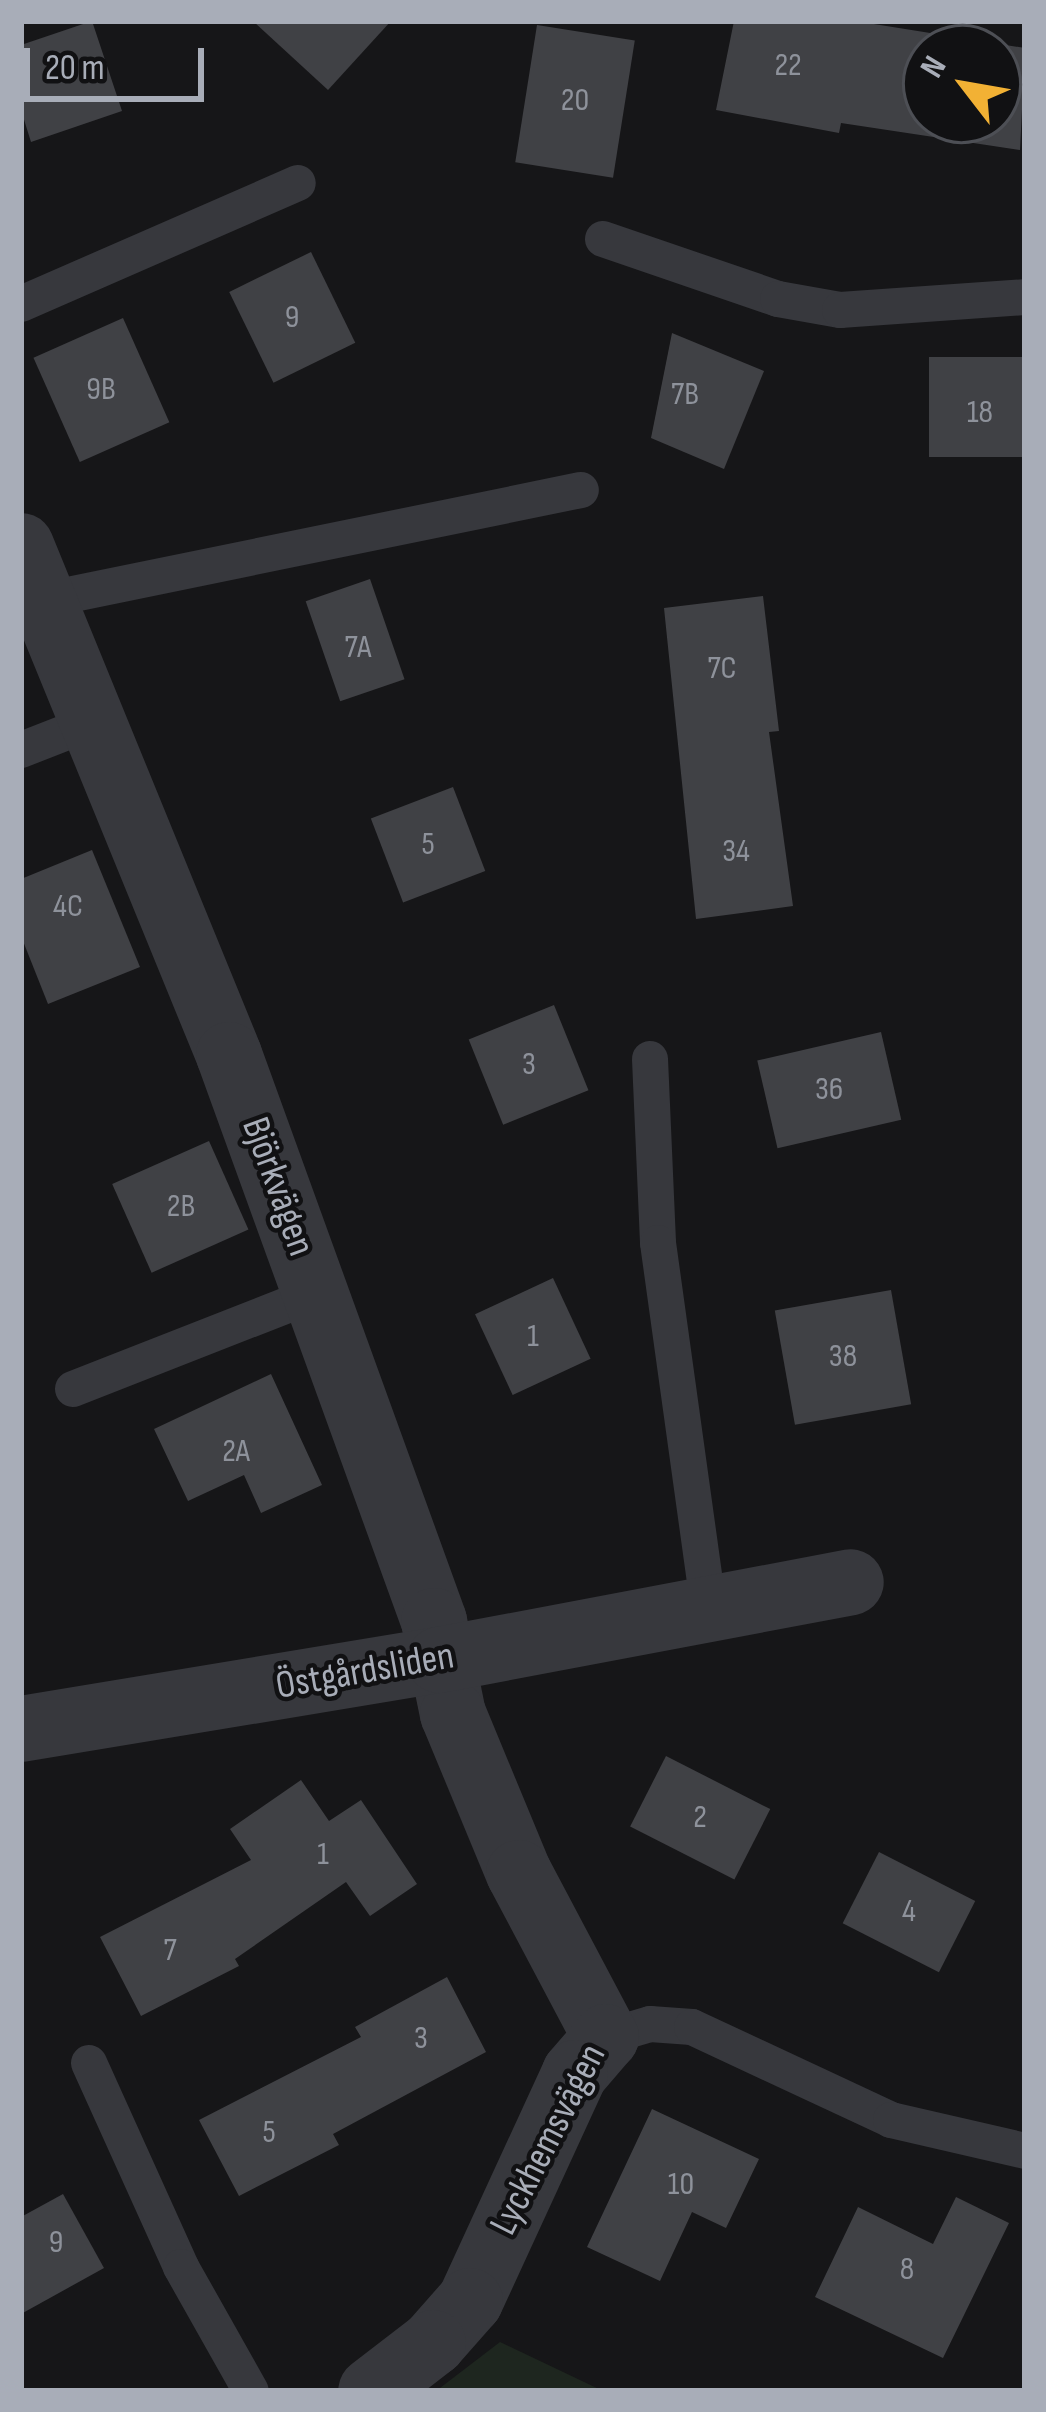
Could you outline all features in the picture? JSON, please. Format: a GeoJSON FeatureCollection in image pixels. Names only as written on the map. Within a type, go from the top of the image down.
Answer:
{"type":"FeatureCollection","features":[{"type":"Feature","properties":{"kind":"street","name":"Björkvägen"},"geometry":{"type":"LineString","coordinates":[[32,573],[229,1055],[434,1622],[439,1660]]}},
{"type":"Feature","properties":{"kind":"street","name":"Östgårdsliden"},"geometry":{"type":"LineString","coordinates":[[21,1730],[439,1660],[851,1582]]}},
{"type":"Feature","properties":{"kind":"street","name":"Lyckhemsvägen"},"geometry":{"type":"LineString","coordinates":[[371,2391],[433,2342],[470,2301],[575,2073],[606,2037],[519,1874],[453,1714],[439,1660]]}},
{"type":"Feature","properties":{"kind":"lane"},"geometry":{"type":"LineString","coordinates":[[21,304],[298,183]]}},
{"type":"Feature","properties":{"kind":"lane"},"geometry":{"type":"LineString","coordinates":[[603,239],[778,299],[839,310],[1025,297]]}},
{"type":"Feature","properties":{"kind":"lane","name":"Björkvägen"},"geometry":{"type":"LineString","coordinates":[[32,573],[581,490]]}},
{"type":"Feature","properties":{"kind":"lane"},"geometry":{"type":"LineString","coordinates":[[21,750],[95,721]]}},
{"type":"Feature","properties":{"kind":"lane"},"geometry":{"type":"LineString","coordinates":[[650,1059],[658,1243],[709,1610]]}},
{"type":"Feature","properties":{"kind":"lane"},"geometry":{"type":"LineString","coordinates":[[73,1389],[315,1294]]}},
{"type":"Feature","properties":{"kind":"lane"},"geometry":{"type":"LineString","coordinates":[[606,2037],[650,2024],[692,2027],[891,2120],[1025,2151]]}},
{"type":"Feature","properties":{"kind":"lane"},"geometry":{"type":"LineString","coordinates":[[89,2063],[181,2267],[251,2391]]}},
{"type":"Feature","properties":{"kind":"shaded area"},"geometry":{"type":"Polygon","coordinates":[[[500,2342],[603,2391],[436,2391],[500,2342]]]}},
{"type":"Feature","properties":{"kind":"building"},"geometry":{"type":"Polygon","coordinates":[[[92,21],[122,111],[31,142],[21,110],[21,45],[92,21]]]}},
{"type":"Feature","properties":{"kind":"building"},"geometry":{"type":"Polygon","coordinates":[[[253,21],[391,21],[328,90],[253,21]]]}},
{"type":"Feature","properties":{"kind":"building"},"geometry":{"type":"Polygon","coordinates":[[[734,21],[855,21],[902,28],[902,132],[841,123],[839,133],[716,110],[734,21]]]}},
{"type":"Feature","properties":{"kind":"building"},"geometry":{"type":"Polygon","coordinates":[[[537,25],[635,40],[613,178],[515,162],[537,25]]]}},
{"type":"Feature","properties":{"kind":"building"},"geometry":{"type":"Polygon","coordinates":[[[1022,48],[1025,48],[1022,109],[1022,48]]]}},
{"type":"Feature","properties":{"kind":"building"},"geometry":{"type":"Polygon","coordinates":[[[980,144],[1020,144],[1020,150],[980,144]]]}},
{"type":"Feature","properties":{"kind":"building"},"geometry":{"type":"Polygon","coordinates":[[[311,252],[355,343],[273,383],[229,292],[311,252]]]}},
{"type":"Feature","properties":{"kind":"building"},"geometry":{"type":"Polygon","coordinates":[[[123,318],[169,422],[80,462],[33,358],[123,318]]]}},
{"type":"Feature","properties":{"kind":"building"},"geometry":{"type":"Polygon","coordinates":[[[672,333],[764,371],[724,469],[651,438],[672,333]]]}},
{"type":"Feature","properties":{"kind":"building"},"geometry":{"type":"Polygon","coordinates":[[[929,357],[1025,357],[1025,457],[929,457],[929,357]]]}},
{"type":"Feature","properties":{"kind":"building"},"geometry":{"type":"Polygon","coordinates":[[[370,579],[405,679],[340,701],[306,601],[370,579]]]}},
{"type":"Feature","properties":{"kind":"building"},"geometry":{"type":"Polygon","coordinates":[[[763,596],[779,731],[769,732],[793,906],[696,919],[664,608],[763,596]]]}},
{"type":"Feature","properties":{"kind":"building"},"geometry":{"type":"Polygon","coordinates":[[[453,787],[485,871],[403,903],[371,819],[453,787]]]}},
{"type":"Feature","properties":{"kind":"building"},"geometry":{"type":"Polygon","coordinates":[[[92,850],[140,967],[48,1004],[21,936],[21,879],[92,850]]]}},
{"type":"Feature","properties":{"kind":"building"},"geometry":{"type":"Polygon","coordinates":[[[554,1005],[588,1090],[503,1125],[469,1039],[554,1005]]]}},
{"type":"Feature","properties":{"kind":"building"},"geometry":{"type":"Polygon","coordinates":[[[881,1032],[901,1120],[778,1148],[757,1061],[881,1032]]]}},
{"type":"Feature","properties":{"kind":"building"},"geometry":{"type":"Polygon","coordinates":[[[209,1141],[248,1230],[152,1273],[112,1184],[209,1141]]]}},
{"type":"Feature","properties":{"kind":"building"},"geometry":{"type":"Polygon","coordinates":[[[553,1278],[591,1359],[513,1395],[475,1314],[553,1278]]]}},
{"type":"Feature","properties":{"kind":"building"},"geometry":{"type":"Polygon","coordinates":[[[891,1290],[911,1404],[795,1425],[775,1310],[891,1290]]]}},
{"type":"Feature","properties":{"kind":"building"},"geometry":{"type":"Polygon","coordinates":[[[271,1374],[322,1485],[261,1513],[244,1475],[188,1501],[154,1429],[271,1374]]]}},
{"type":"Feature","properties":{"kind":"building"},"geometry":{"type":"Polygon","coordinates":[[[666,1756],[770,1809],[734,1880],[630,1826],[666,1756]]]}},
{"type":"Feature","properties":{"kind":"building"},"geometry":{"type":"Polygon","coordinates":[[[301,1780],[329,1821],[361,1800],[417,1884],[370,1916],[346,1882],[235,1959],[239,1966],[141,2016],[100,1937],[251,1860],[230,1829],[301,1780]]]}},
{"type":"Feature","properties":{"kind":"building"},"geometry":{"type":"Polygon","coordinates":[[[879,1852],[975,1901],[939,1972],[843,1923],[879,1852]]]}},
{"type":"Feature","properties":{"kind":"building"},"geometry":{"type":"Polygon","coordinates":[[[447,1977],[486,2052],[333,2134],[339,2145],[239,2196],[199,2120],[361,2037],[355,2027],[447,1977]]]}},
{"type":"Feature","properties":{"kind":"building"},"geometry":{"type":"Polygon","coordinates":[[[652,2109],[759,2159],[726,2228],[692,2212],[660,2281],[587,2247],[652,2109]]]}},
{"type":"Feature","properties":{"kind":"building"},"geometry":{"type":"Polygon","coordinates":[[[63,2194],[104,2268],[21,2314],[21,2217],[63,2194]]]}},
{"type":"Feature","properties":{"kind":"building"},"geometry":{"type":"Polygon","coordinates":[[[956,2197],[1009,2223],[943,2358],[815,2297],[858,2207],[933,2244],[956,2197]]]}}]}
